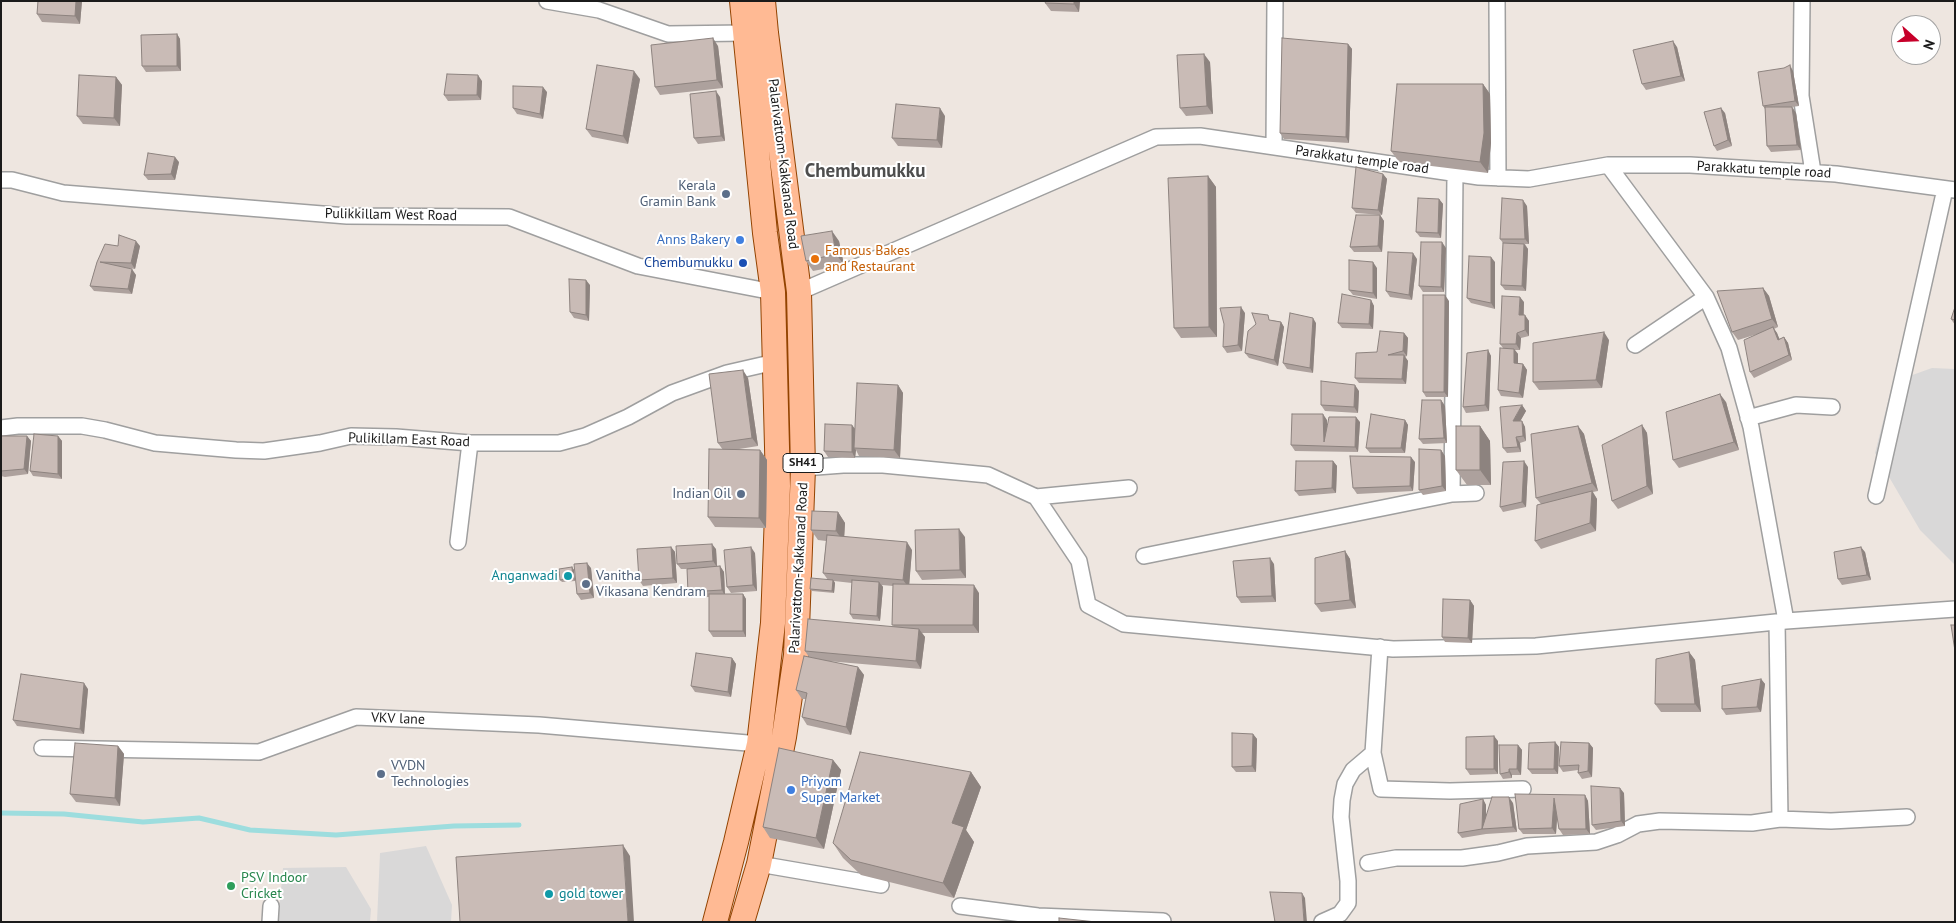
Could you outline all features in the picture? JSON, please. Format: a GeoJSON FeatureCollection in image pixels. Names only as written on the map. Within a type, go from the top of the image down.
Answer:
{"type":"FeatureCollection","features":[{"type":"Feature","properties":{"kind":"main road"},"geometry":{"type":"LineString","coordinates":[[715,922],[759,744],[773,623],[777,506],[772,292],[742,1]]}},
{"type":"Feature","properties":{"kind":"main road","name":"Palarivattom-Kakkanad Road"},"geometry":{"type":"LineString","coordinates":[[742,922],[759,864],[784,737],[796,655],[803,468],[799,292],[766,32],[764,1]]}},
{"type":"Feature","properties":{"kind":"main road"},"geometry":{"type":"LineString","coordinates":[[777,506],[802,505]]}},
{"type":"Feature","properties":{"kind":"street"},"geometry":{"type":"LineString","coordinates":[[547,1],[599,10],[668,34],[745,32]]}},
{"type":"Feature","properties":{"kind":"street"},"geometry":{"type":"LineString","coordinates":[[1274,147],[1275,1]]}},
{"type":"Feature","properties":{"kind":"street"},"geometry":{"type":"LineString","coordinates":[[1497,1],[1498,178]]}},
{"type":"Feature","properties":{"kind":"street"},"geometry":{"type":"LineString","coordinates":[[1802,1],[1801,96],[1813,172]]}},
{"type":"Feature","properties":{"kind":"street","name":"Parakkatu temple road"},"geometry":{"type":"LineString","coordinates":[[799,292],[1156,137],[1200,136],[1455,174],[1498,178],[1529,179],[1608,165],[1690,165],[1836,174],[1950,189]]}},
{"type":"Feature","properties":{"kind":"street"},"geometry":{"type":"LineString","coordinates":[[1608,165],[1706,297],[1730,348],[1748,418],[1782,621],[1780,819]]}},
{"type":"Feature","properties":{"kind":"street"},"geometry":{"type":"LineString","coordinates":[[1452,494],[1455,174]]}},
{"type":"Feature","properties":{"kind":"street","name":"Pulikkillam West Road"},"geometry":{"type":"LineString","coordinates":[[1,180],[12,180],[63,193],[347,216],[509,217],[638,266],[772,292]]}},
{"type":"Feature","properties":{"kind":"street"},"geometry":{"type":"LineString","coordinates":[[1876,496],[1950,189]]}},
{"type":"Feature","properties":{"kind":"street"},"geometry":{"type":"LineString","coordinates":[[1635,346],[1706,297]]}},
{"type":"Feature","properties":{"kind":"street","name":"Pulikillam East Road"},"geometry":{"type":"LineString","coordinates":[[1,428],[18,426],[82,426],[106,430],[155,443],[264,451],[320,443],[352,436],[396,437],[470,443],[558,443],[571,440],[628,417],[672,393],[727,373],[775,362]]}},
{"type":"Feature","properties":{"kind":"street"},"geometry":{"type":"LineString","coordinates":[[1748,418],[1796,405],[1832,407]]}},
{"type":"Feature","properties":{"kind":"street"},"geometry":{"type":"LineString","coordinates":[[458,542],[470,443]]}},
{"type":"Feature","properties":{"kind":"street"},"geometry":{"type":"LineString","coordinates":[[803,468],[882,465],[988,475],[1036,497],[1130,488]]}},
{"type":"Feature","properties":{"kind":"street"},"geometry":{"type":"LineString","coordinates":[[1144,556],[1452,494],[1476,493]]}},
{"type":"Feature","properties":{"kind":"street"},"geometry":{"type":"LineString","coordinates":[[1036,497],[1079,561],[1088,605],[1124,624],[1393,649],[1536,646],[1782,621],[1955,609]]}},
{"type":"Feature","properties":{"kind":"street"},"geometry":{"type":"LineString","coordinates":[[1380,648],[1374,753],[1382,789],[1450,791],[1523,789]]}},
{"type":"Feature","properties":{"kind":"street","name":"VKV lane"},"geometry":{"type":"LineString","coordinates":[[42,748],[259,752],[356,717],[539,725],[759,744]]}},
{"type":"Feature","properties":{"kind":"street"},"geometry":{"type":"LineString","coordinates":[[1322,922],[1340,914],[1348,903],[1348,881],[1341,817],[1342,800],[1345,784],[1353,770],[1374,753]]}},
{"type":"Feature","properties":{"kind":"street"},"geometry":{"type":"LineString","coordinates":[[1368,863],[1396,858],[1462,858],[1498,853],[1528,846],[1596,842],[1617,835],[1638,824],[1660,820],[1752,823],[1780,819],[1831,821],[1907,817]]}},
{"type":"Feature","properties":{"kind":"street"},"geometry":{"type":"LineString","coordinates":[[759,864],[881,885]]}},
{"type":"Feature","properties":{"kind":"street"},"geometry":{"type":"LineString","coordinates":[[270,922],[271,906]]}},
{"type":"Feature","properties":{"kind":"street"},"geometry":{"type":"LineString","coordinates":[[960,906],[1038,919],[1163,921]]}},
{"type":"Feature","properties":{"kind":"shaded area"},"geometry":{"type":"Polygon","coordinates":[[[1932,368],[1955,369],[1955,565],[1920,530],[1875,453],[1893,382],[1932,368]]]}},
{"type":"Feature","properties":{"kind":"shaded area"},"geometry":{"type":"Polygon","coordinates":[[[426,846],[452,905],[451,922],[377,922],[380,853],[426,846]]]}},
{"type":"Feature","properties":{"kind":"shaded area"},"geometry":{"type":"Polygon","coordinates":[[[346,867],[371,909],[370,922],[278,922],[283,868],[346,867]]]}},
{"type":"Feature","properties":{"kind":"building"},"geometry":{"type":"Polygon","coordinates":[[[38,1],[76,1],[75,16],[37,14],[38,1]]]}},
{"type":"Feature","properties":{"kind":"building"},"geometry":{"type":"Polygon","coordinates":[[[1046,1],[1074,1],[1074,4],[1045,3],[1046,1]]]}},
{"type":"Feature","properties":{"kind":"building"},"geometry":{"type":"Polygon","coordinates":[[[177,34],[177,66],[142,66],[141,35],[177,34]]]}},
{"type":"Feature","properties":{"kind":"building"},"geometry":{"type":"Polygon","coordinates":[[[713,38],[717,80],[655,87],[651,45],[713,38]]]}},
{"type":"Feature","properties":{"kind":"building"},"geometry":{"type":"Polygon","coordinates":[[[1282,38],[1348,44],[1346,137],[1280,133],[1282,38]]]}},
{"type":"Feature","properties":{"kind":"building"},"geometry":{"type":"Polygon","coordinates":[[[1673,41],[1681,76],[1642,84],[1633,50],[1673,41]]]}},
{"type":"Feature","properties":{"kind":"building"},"geometry":{"type":"Polygon","coordinates":[[[1204,54],[1207,106],[1180,108],[1177,55],[1204,54]]]}},
{"type":"Feature","properties":{"kind":"building"},"geometry":{"type":"Polygon","coordinates":[[[597,65],[634,71],[623,136],[586,129],[597,65]]]}},
{"type":"Feature","properties":{"kind":"building"},"geometry":{"type":"Polygon","coordinates":[[[1790,65],[1795,101],[1763,106],[1758,72],[1784,68],[1790,65]]]}},
{"type":"Feature","properties":{"kind":"building"},"geometry":{"type":"Polygon","coordinates":[[[447,74],[478,75],[477,95],[444,95],[447,74]]]}},
{"type":"Feature","properties":{"kind":"building"},"geometry":{"type":"Polygon","coordinates":[[[79,75],[116,77],[114,118],[77,116],[79,75]]]}},
{"type":"Feature","properties":{"kind":"building"},"geometry":{"type":"Polygon","coordinates":[[[1397,84],[1483,84],[1484,133],[1480,162],[1391,151],[1397,84]]]}},
{"type":"Feature","properties":{"kind":"building"},"geometry":{"type":"Polygon","coordinates":[[[513,86],[543,87],[540,114],[513,108],[513,86]]]}},
{"type":"Feature","properties":{"kind":"building"},"geometry":{"type":"Polygon","coordinates":[[[716,91],[721,136],[694,138],[690,94],[716,91]]]}},
{"type":"Feature","properties":{"kind":"building"},"geometry":{"type":"Polygon","coordinates":[[[896,104],[940,108],[937,140],[892,138],[896,104]]]}},
{"type":"Feature","properties":{"kind":"building"},"geometry":{"type":"Polygon","coordinates":[[[1765,107],[1792,107],[1797,145],[1767,146],[1765,107]]]}},
{"type":"Feature","properties":{"kind":"building"},"geometry":{"type":"Polygon","coordinates":[[[1721,108],[1728,140],[1714,146],[1704,112],[1721,108]]]}},
{"type":"Feature","properties":{"kind":"building"},"geometry":{"type":"Polygon","coordinates":[[[148,153],[175,157],[171,174],[144,175],[148,153]]]}},
{"type":"Feature","properties":{"kind":"building"},"geometry":{"type":"Polygon","coordinates":[[[1356,167],[1383,174],[1378,210],[1352,208],[1356,167]]]}},
{"type":"Feature","properties":{"kind":"building"},"geometry":{"type":"Polygon","coordinates":[[[1208,176],[1209,327],[1174,328],[1168,178],[1208,176]]]}},
{"type":"Feature","properties":{"kind":"building"},"geometry":{"type":"Polygon","coordinates":[[[1418,198],[1439,199],[1438,233],[1416,232],[1418,198]]]}},
{"type":"Feature","properties":{"kind":"building"},"geometry":{"type":"Polygon","coordinates":[[[1502,198],[1523,200],[1525,239],[1500,239],[1502,198]]]}},
{"type":"Feature","properties":{"kind":"building"},"geometry":{"type":"Polygon","coordinates":[[[1356,215],[1380,215],[1378,246],[1350,247],[1356,215]]]}},
{"type":"Feature","properties":{"kind":"building"},"geometry":{"type":"Polygon","coordinates":[[[832,231],[836,254],[806,261],[801,236],[832,231]]]}},
{"type":"Feature","properties":{"kind":"building"},"geometry":{"type":"Polygon","coordinates":[[[119,235],[136,241],[131,263],[100,262],[132,269],[128,289],[90,286],[105,244],[118,246],[119,235]]]}},
{"type":"Feature","properties":{"kind":"building"},"geometry":{"type":"Polygon","coordinates":[[[1421,242],[1442,242],[1441,287],[1419,286],[1421,242]]]}},
{"type":"Feature","properties":{"kind":"building"},"geometry":{"type":"Polygon","coordinates":[[[1503,243],[1524,244],[1522,286],[1501,285],[1503,243]]]}},
{"type":"Feature","properties":{"kind":"building"},"geometry":{"type":"Polygon","coordinates":[[[1388,252],[1413,253],[1409,295],[1386,291],[1388,252]]]}},
{"type":"Feature","properties":{"kind":"building"},"geometry":{"type":"Polygon","coordinates":[[[1469,256],[1491,257],[1491,303],[1467,298],[1469,256]]]}},
{"type":"Feature","properties":{"kind":"building"},"geometry":{"type":"Polygon","coordinates":[[[1349,260],[1373,262],[1373,293],[1349,290],[1349,260]]]}},
{"type":"Feature","properties":{"kind":"building"},"geometry":{"type":"Polygon","coordinates":[[[569,279],[586,280],[586,315],[570,312],[569,279]]]}},
{"type":"Feature","properties":{"kind":"building"},"geometry":{"type":"Polygon","coordinates":[[[1763,288],[1772,319],[1732,332],[1717,291],[1763,288]]]}},
{"type":"Feature","properties":{"kind":"building"},"geometry":{"type":"Polygon","coordinates":[[[1342,294],[1371,300],[1369,324],[1338,323],[1342,294]]]}},
{"type":"Feature","properties":{"kind":"building"},"geometry":{"type":"Polygon","coordinates":[[[1423,295],[1445,295],[1444,392],[1423,392],[1423,295]]]}},
{"type":"Feature","properties":{"kind":"building"},"geometry":{"type":"Polygon","coordinates":[[[1502,296],[1520,297],[1519,315],[1525,315],[1525,330],[1517,333],[1516,344],[1500,344],[1502,296]]]}},
{"type":"Feature","properties":{"kind":"building"},"geometry":{"type":"Polygon","coordinates":[[[1241,307],[1238,345],[1223,347],[1224,324],[1220,308],[1241,307]]]}},
{"type":"Feature","properties":{"kind":"building"},"geometry":{"type":"Polygon","coordinates":[[[1955,307],[1955,320],[1951,319],[1955,307]]]}},
{"type":"Feature","properties":{"kind":"building"},"geometry":{"type":"Polygon","coordinates":[[[1252,313],[1268,315],[1269,320],[1281,322],[1274,360],[1245,353],[1248,331],[1256,324],[1252,313]]]}},
{"type":"Feature","properties":{"kind":"building"},"geometry":{"type":"Polygon","coordinates":[[[1290,313],[1313,318],[1310,368],[1283,363],[1290,313]]]}},
{"type":"Feature","properties":{"kind":"building"},"geometry":{"type":"Polygon","coordinates":[[[1773,327],[1778,340],[1784,337],[1789,355],[1750,372],[1744,340],[1773,327]]]}},
{"type":"Feature","properties":{"kind":"building"},"geometry":{"type":"Polygon","coordinates":[[[1380,331],[1404,333],[1403,351],[1388,355],[1404,355],[1402,379],[1355,378],[1356,353],[1377,352],[1380,331]]]}},
{"type":"Feature","properties":{"kind":"building"},"geometry":{"type":"Polygon","coordinates":[[[1604,332],[1596,380],[1533,382],[1533,343],[1604,332]]]}},
{"type":"Feature","properties":{"kind":"building"},"geometry":{"type":"Polygon","coordinates":[[[1500,348],[1514,349],[1514,363],[1523,364],[1519,393],[1498,390],[1500,348]]]}},
{"type":"Feature","properties":{"kind":"building"},"geometry":{"type":"Polygon","coordinates":[[[1488,350],[1485,405],[1463,407],[1467,353],[1488,350]]]}},
{"type":"Feature","properties":{"kind":"building"},"geometry":{"type":"Polygon","coordinates":[[[743,370],[752,438],[718,443],[709,374],[743,370]]]}},
{"type":"Feature","properties":{"kind":"building"},"geometry":{"type":"Polygon","coordinates":[[[1321,381],[1355,385],[1354,407],[1321,405],[1321,381]]]}},
{"type":"Feature","properties":{"kind":"building"},"geometry":{"type":"Polygon","coordinates":[[[857,383],[898,385],[894,450],[854,448],[857,383]]]}},
{"type":"Feature","properties":{"kind":"building"},"geometry":{"type":"Polygon","coordinates":[[[1720,394],[1734,442],[1673,460],[1666,412],[1720,394]]]}},
{"type":"Feature","properties":{"kind":"building"},"geometry":{"type":"Polygon","coordinates":[[[1422,400],[1441,400],[1444,438],[1419,439],[1422,400]]]}},
{"type":"Feature","properties":{"kind":"building"},"geometry":{"type":"Polygon","coordinates":[[[1522,405],[1513,421],[1522,421],[1523,436],[1516,437],[1518,447],[1503,448],[1500,407],[1522,405]]]}},
{"type":"Feature","properties":{"kind":"building"},"geometry":{"type":"Polygon","coordinates":[[[1292,414],[1323,414],[1324,442],[1329,417],[1356,417],[1355,447],[1291,445],[1292,414]]]}},
{"type":"Feature","properties":{"kind":"building"},"geometry":{"type":"Polygon","coordinates":[[[1371,414],[1405,420],[1401,448],[1366,448],[1371,414]]]}},
{"type":"Feature","properties":{"kind":"building"},"geometry":{"type":"Polygon","coordinates":[[[825,424],[852,425],[852,452],[824,451],[825,424]]]}},
{"type":"Feature","properties":{"kind":"building"},"geometry":{"type":"Polygon","coordinates":[[[1642,425],[1647,486],[1612,501],[1602,445],[1642,425]]]}},
{"type":"Feature","properties":{"kind":"building"},"geometry":{"type":"Polygon","coordinates":[[[1456,426],[1480,426],[1480,470],[1456,470],[1456,426]]]}},
{"type":"Feature","properties":{"kind":"building"},"geometry":{"type":"Polygon","coordinates":[[[1578,426],[1592,483],[1536,498],[1531,434],[1578,426]]]}},
{"type":"Feature","properties":{"kind":"building"},"geometry":{"type":"Polygon","coordinates":[[[34,434],[58,436],[58,474],[30,471],[34,434]]]}},
{"type":"Feature","properties":{"kind":"building"},"geometry":{"type":"Polygon","coordinates":[[[1,436],[27,436],[24,469],[1,471],[1,436]]]}},
{"type":"Feature","properties":{"kind":"building","name":"Indian Oil"},"geometry":{"type":"Polygon","coordinates":[[[709,449],[760,450],[759,518],[708,517],[709,449]]]}},
{"type":"Feature","properties":{"kind":"building"},"geometry":{"type":"Polygon","coordinates":[[[1419,449],[1441,450],[1442,486],[1419,490],[1419,449]]]}},
{"type":"Feature","properties":{"kind":"building"},"geometry":{"type":"Polygon","coordinates":[[[1350,456],[1411,457],[1410,486],[1353,488],[1350,456]]]}},
{"type":"Feature","properties":{"kind":"building"},"geometry":{"type":"Polygon","coordinates":[[[1296,461],[1333,461],[1332,488],[1295,491],[1296,461]]]}},
{"type":"Feature","properties":{"kind":"building"},"geometry":{"type":"Polygon","coordinates":[[[1524,461],[1522,502],[1500,507],[1503,462],[1524,461]]]}},
{"type":"Feature","properties":{"kind":"building"},"geometry":{"type":"Polygon","coordinates":[[[1592,491],[1590,523],[1535,541],[1537,505],[1592,491]]]}},
{"type":"Feature","properties":{"kind":"building"},"geometry":{"type":"Polygon","coordinates":[[[812,511],[838,512],[836,531],[811,530],[812,511]]]}},
{"type":"Feature","properties":{"kind":"building"},"geometry":{"type":"Polygon","coordinates":[[[959,529],[960,570],[916,571],[915,530],[959,529]]]}},
{"type":"Feature","properties":{"kind":"building"},"geometry":{"type":"Polygon","coordinates":[[[827,535],[907,542],[903,580],[823,573],[827,535]]]}},
{"type":"Feature","properties":{"kind":"building"},"geometry":{"type":"Polygon","coordinates":[[[712,544],[713,561],[677,564],[676,546],[712,544]]]}},
{"type":"Feature","properties":{"kind":"building"},"geometry":{"type":"Polygon","coordinates":[[[671,547],[673,578],[639,580],[637,549],[671,547]]]}},
{"type":"Feature","properties":{"kind":"building"},"geometry":{"type":"Polygon","coordinates":[[[751,547],[753,585],[727,587],[724,550],[751,547]]]}},
{"type":"Feature","properties":{"kind":"building"},"geometry":{"type":"Polygon","coordinates":[[[1861,547],[1867,575],[1838,579],[1834,552],[1861,547]]]}},
{"type":"Feature","properties":{"kind":"building"},"geometry":{"type":"Polygon","coordinates":[[[1345,551],[1350,600],[1315,604],[1315,558],[1345,551]]]}},
{"type":"Feature","properties":{"kind":"building"},"geometry":{"type":"Polygon","coordinates":[[[1270,558],[1272,596],[1237,597],[1233,561],[1270,558]]]}},
{"type":"Feature","properties":{"kind":"building","name":"Vanitha Vikasana Kendram"},"geometry":{"type":"Polygon","coordinates":[[[587,563],[590,593],[577,594],[574,564],[587,563]]]}},
{"type":"Feature","properties":{"kind":"building"},"geometry":{"type":"Polygon","coordinates":[[[720,566],[722,590],[688,592],[687,569],[720,566]]]}},
{"type":"Feature","properties":{"kind":"building","name":"Anganwadi"},"geometry":{"type":"Polygon","coordinates":[[[572,567],[573,578],[560,580],[559,569],[572,567]]]}},
{"type":"Feature","properties":{"kind":"building"},"geometry":{"type":"Polygon","coordinates":[[[811,578],[833,580],[832,591],[810,589],[811,578]]]}},
{"type":"Feature","properties":{"kind":"building"},"geometry":{"type":"Polygon","coordinates":[[[852,580],[879,582],[877,616],[850,614],[852,580]]]}},
{"type":"Feature","properties":{"kind":"building"},"geometry":{"type":"Polygon","coordinates":[[[893,584],[974,585],[973,625],[892,625],[893,584]]]}},
{"type":"Feature","properties":{"kind":"building"},"geometry":{"type":"Polygon","coordinates":[[[709,594],[743,594],[743,631],[709,631],[709,594]]]}},
{"type":"Feature","properties":{"kind":"building"},"geometry":{"type":"Polygon","coordinates":[[[1443,599],[1470,600],[1468,638],[1442,637],[1443,599]]]}},
{"type":"Feature","properties":{"kind":"building"},"geometry":{"type":"Polygon","coordinates":[[[808,619],[919,629],[916,661],[805,651],[808,619]]]}},
{"type":"Feature","properties":{"kind":"building"},"geometry":{"type":"Polygon","coordinates":[[[1951,625],[1955,625],[1955,651],[1951,625]]]}},
{"type":"Feature","properties":{"kind":"building"},"geometry":{"type":"Polygon","coordinates":[[[1689,652],[1695,704],[1655,704],[1656,659],[1689,652]]]}},
{"type":"Feature","properties":{"kind":"building"},"geometry":{"type":"Polygon","coordinates":[[[696,653],[732,658],[728,692],[691,686],[696,653]]]}},
{"type":"Feature","properties":{"kind":"building"},"geometry":{"type":"Polygon","coordinates":[[[804,656],[858,667],[846,727],[802,717],[807,693],[796,690],[804,656]]]}},
{"type":"Feature","properties":{"kind":"building"},"geometry":{"type":"Polygon","coordinates":[[[21,674],[84,683],[80,729],[13,720],[21,674]]]}},
{"type":"Feature","properties":{"kind":"building"},"geometry":{"type":"Polygon","coordinates":[[[1761,679],[1757,707],[1722,709],[1722,686],[1761,679]]]}},
{"type":"Feature","properties":{"kind":"building"},"geometry":{"type":"Polygon","coordinates":[[[1232,733],[1253,734],[1252,766],[1232,767],[1232,733]]]}},
{"type":"Feature","properties":{"kind":"building"},"geometry":{"type":"Polygon","coordinates":[[[1494,736],[1494,769],[1466,769],[1466,737],[1494,736]]]}},
{"type":"Feature","properties":{"kind":"building"},"geometry":{"type":"Polygon","coordinates":[[[1555,742],[1554,769],[1528,769],[1529,743],[1555,742]]]}},
{"type":"Feature","properties":{"kind":"building"},"geometry":{"type":"Polygon","coordinates":[[[1561,742],[1589,743],[1588,771],[1578,773],[1579,765],[1559,766],[1561,742]]]}},
{"type":"Feature","properties":{"kind":"building"},"geometry":{"type":"Polygon","coordinates":[[[75,743],[118,746],[115,798],[70,794],[75,743]]]}},
{"type":"Feature","properties":{"kind":"building"},"geometry":{"type":"Polygon","coordinates":[[[1499,745],[1518,745],[1517,769],[1509,769],[1509,772],[1500,774],[1499,745]]]}},
{"type":"Feature","properties":{"kind":"building"},"geometry":{"type":"Polygon","coordinates":[[[779,748],[833,760],[816,838],[763,827],[779,748]]]}},
{"type":"Feature","properties":{"kind":"building"},"geometry":{"type":"Polygon","coordinates":[[[860,752],[971,772],[952,823],[964,827],[943,883],[851,860],[833,843],[860,752]]]}},
{"type":"Feature","properties":{"kind":"building"},"geometry":{"type":"Polygon","coordinates":[[[1591,786],[1620,788],[1621,821],[1592,825],[1591,786]]]}},
{"type":"Feature","properties":{"kind":"building"},"geometry":{"type":"Polygon","coordinates":[[[1515,794],[1585,795],[1586,829],[1559,829],[1554,798],[1552,828],[1519,829],[1515,794]]]}},
{"type":"Feature","properties":{"kind":"building"},"geometry":{"type":"Polygon","coordinates":[[[1492,797],[1509,797],[1513,827],[1482,829],[1492,797]]]}},
{"type":"Feature","properties":{"kind":"building"},"geometry":{"type":"Polygon","coordinates":[[[1483,799],[1482,829],[1458,833],[1460,804],[1483,799]]]}},
{"type":"Feature","properties":{"kind":"building","name":"gold tower"},"geometry":{"type":"Polygon","coordinates":[[[623,845],[628,922],[460,922],[456,857],[623,845]]]}},
{"type":"Feature","properties":{"kind":"building"},"geometry":{"type":"Polygon","coordinates":[[[1270,892],[1302,893],[1304,922],[1275,922],[1270,892]]]}},
{"type":"Feature","properties":{"kind":"building"},"geometry":{"type":"Polygon","coordinates":[[[1059,918],[1096,922],[1059,922],[1059,918]]]}},
{"type":"Feature","properties":{"kind":"waterway"},"geometry":{"type":"LineString","coordinates":[[1,813],[64,814],[143,822],[199,818],[250,830],[336,835],[454,826],[519,825]]}},
{"type":"Feature","properties":{"kind":"place","name":"Kerala Gramin Bank"},"geometry":{"type":"Point","coordinates":[726,194]}},
{"type":"Feature","properties":{"kind":"place","name":"Anns Bakery"},"geometry":{"type":"Point","coordinates":[740,240]}},
{"type":"Feature","properties":{"kind":"place","name":"Famous Bakes and Restaurant"},"geometry":{"type":"Point","coordinates":[815,259]}},
{"type":"Feature","properties":{"kind":"place","name":"Chembumukku"},"geometry":{"type":"Point","coordinates":[743,263]}},
{"type":"Feature","properties":{"kind":"place","name":"Indian Oil"},"geometry":{"type":"Point","coordinates":[741,494]}},
{"type":"Feature","properties":{"kind":"place","name":"Anganwadi"},"geometry":{"type":"Point","coordinates":[568,576]}},
{"type":"Feature","properties":{"kind":"place","name":"Vanitha Vikasana Kendram"},"geometry":{"type":"Point","coordinates":[586,584]}},
{"type":"Feature","properties":{"kind":"place","name":"VVDN Technologies"},"geometry":{"type":"Point","coordinates":[381,774]}},
{"type":"Feature","properties":{"kind":"place","name":"Priyom Super Market"},"geometry":{"type":"Point","coordinates":[791,790]}},
{"type":"Feature","properties":{"kind":"place","name":"PSV Indoor Cricket"},"geometry":{"type":"Point","coordinates":[231,886]}},
{"type":"Feature","properties":{"kind":"place","name":"gold tower"},"geometry":{"type":"Point","coordinates":[549,894]}},
{"type":"Feature","properties":{"kind":"district","name":"Chembumukku"},"geometry":{"type":"Point","coordinates":[865,172]}}]}
